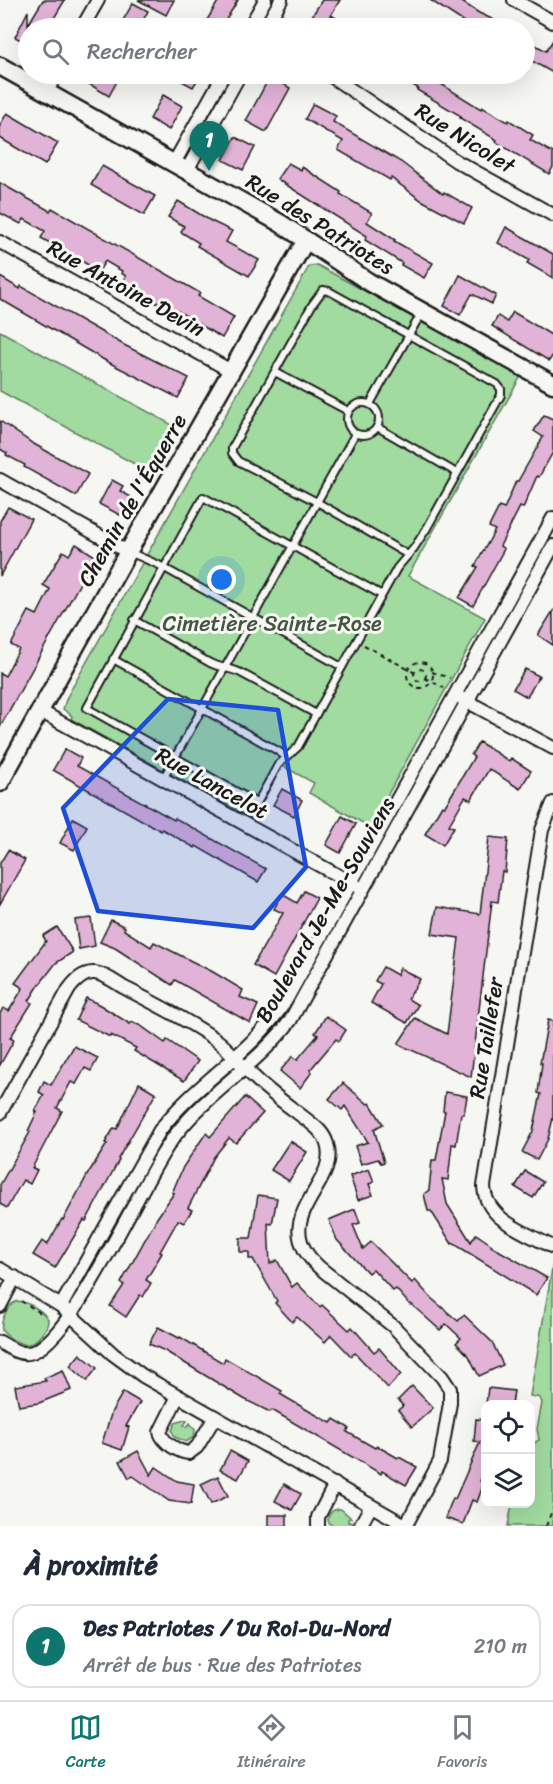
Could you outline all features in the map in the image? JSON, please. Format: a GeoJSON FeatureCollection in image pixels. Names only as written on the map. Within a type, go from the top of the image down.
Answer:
{"type":"FeatureCollection","features":[{"type":"Feature","properties":{"kind":"street"},"geometry":{"type":"LineString","coordinates":[[88,18],[98,0]]}},
{"type":"Feature","properties":{"kind":"street"},"geometry":{"type":"LineString","coordinates":[[255,18],[265,0]]}},
{"type":"Feature","properties":{"kind":"street"},"geometry":{"type":"LineString","coordinates":[[271,18],[281,0]]}},
{"type":"Feature","properties":{"kind":"street"},"geometry":{"type":"LineString","coordinates":[[514,0],[553,22]]}},
{"type":"Feature","properties":{"kind":"street","name":"Rue des Patriotes"},"geometry":{"type":"LineString","coordinates":[[0,66],[18,76]]}},
{"type":"Feature","properties":{"kind":"street","name":"Rue des Patriotes"},"geometry":{"type":"LineString","coordinates":[[32,84],[306,240],[363,278],[553,384]]}},
{"type":"Feature","properties":{"kind":"street"},"geometry":{"type":"LineString","coordinates":[[46,92],[51,84]]}},
{"type":"Feature","properties":{"kind":"street"},"geometry":{"type":"LineString","coordinates":[[181,167],[219,84]]}},
{"type":"Feature","properties":{"kind":"street"},"geometry":{"type":"LineString","coordinates":[[181,167],[234,84]]}},
{"type":"Feature","properties":{"kind":"street","name":"Rue Nicolet"},"geometry":{"type":"LineString","coordinates":[[343,84],[456,161],[553,215]]}},
{"type":"Feature","properties":{"kind":"street","name":"Chemin de l'Équerre"},"geometry":{"type":"LineString","coordinates":[[0,783],[128,552],[306,240]]}},
{"type":"Feature","properties":{"kind":"street","name":"Rue Antoine Devin"},"geometry":{"type":"LineString","coordinates":[[0,242],[231,371]]}},
{"type":"Feature","properties":{"kind":"street"},"geometry":{"type":"LineString","coordinates":[[0,480],[128,552]]}},
{"type":"Feature","properties":{"kind":"street","name":"Boulevard Je-Me-Souviens"},"geometry":{"type":"LineString","coordinates":[[61,1306],[160,1130],[177,1110],[262,1033],[281,1008],[451,692],[553,518]]}},
{"type":"Feature","properties":{"kind":"street","name":"Boulevard Je-Me-Souviens"},"geometry":{"type":"LineString","coordinates":[[0,1342],[21,1353],[34,1352],[55,1334],[72,1315],[169,1142],[186,1122],[273,1042],[290,1021],[553,546]]}},
{"type":"Feature","properties":{"kind":"street"},"geometry":{"type":"LineString","coordinates":[[451,692],[553,748]]}},
{"type":"Feature","properties":{"kind":"street","name":"Rue Lancelot"},"geometry":{"type":"LineString","coordinates":[[40,711],[363,890]]}},
{"type":"Feature","properties":{"kind":"street","name":"Rue Taillefer"},"geometry":{"type":"LineString","coordinates":[[553,803],[542,830],[484,1186],[487,1204],[498,1216],[553,1247]]}},
{"type":"Feature","properties":{"kind":"street"},"geometry":{"type":"LineString","coordinates":[[0,1113],[69,989],[80,977],[89,973],[98,973],[221,1043],[264,1086],[318,1129],[327,1142],[329,1152],[327,1165],[301,1220],[300,1237],[307,1253],[320,1268],[399,1331],[442,1377],[450,1389],[450,1403],[441,1455],[407,1526],[125,1364],[61,1306],[0,1269]]}},
{"type":"Feature","properties":{"kind":"street"},"geometry":{"type":"LineString","coordinates":[[0,1306],[15,1277]]}},
{"type":"Feature","properties":{"kind":"street"},"geometry":{"type":"LineString","coordinates":[[178,1396],[160,1432],[164,1441],[180,1451],[189,1453],[197,1447],[215,1417]]}},
{"type":"Feature","properties":{"kind":"street"},"geometry":{"type":"LineString","coordinates":[[318,1526],[318,1517],[334,1484]]}},
{"type":"Feature","properties":{"kind":"street"},"geometry":{"type":"LineString","coordinates":[[360,1526],[371,1506]]}},
{"type":"Feature","properties":{"kind":"lane"},"geometry":{"type":"LineString","coordinates":[[382,596],[203,497],[87,708],[257,803],[278,765],[295,752],[382,596],[397,568],[408,555],[427,528],[501,395],[501,389],[497,384],[409,334],[324,290],[315,298],[232,448],[232,453],[238,461],[317,502],[408,555]]}},
{"type":"Feature","properties":{"kind":"lane"},"geometry":{"type":"LineString","coordinates":[[370,404],[422,311]]}},
{"type":"Feature","properties":{"kind":"lane"},"geometry":{"type":"LineString","coordinates":[[275,372],[348,411]]}},
{"type":"Feature","properties":{"kind":"lane"},"geometry":{"type":"LineString","coordinates":[[358,403],[370,404],[378,413],[377,427],[367,435],[355,434],[346,422],[348,411],[358,403]]}},
{"type":"Feature","properties":{"kind":"lane"},"geometry":{"type":"LineString","coordinates":[[377,427],[457,472]]}},
{"type":"Feature","properties":{"kind":"lane"},"geometry":{"type":"LineString","coordinates":[[163,779],[355,434]]}},
{"type":"Feature","properties":{"kind":"lane"},"geometry":{"type":"LineString","coordinates":[[128,552],[143,556],[342,667]]}},
{"type":"Feature","properties":{"kind":"lane"},"geometry":{"type":"LineString","coordinates":[[134,620],[210,663],[241,673],[316,714]]}},
{"type":"Feature","properties":{"kind":"lane"},"geometry":{"type":"LineString","coordinates":[[114,659],[286,757]]}},
{"type":"Feature","properties":{"kind":"path"},"geometry":{"type":"LineString","coordinates":[[357,641],[415,673]]}},
{"type":"Feature","properties":{"kind":"path"},"geometry":{"type":"LineString","coordinates":[[408,669],[416,663],[426,664],[432,672],[453,679]]}},
{"type":"Feature","properties":{"kind":"path"},"geometry":{"type":"LineString","coordinates":[[423,670],[426,664]]}},
{"type":"Feature","properties":{"kind":"path"},"geometry":{"type":"LineString","coordinates":[[408,669],[408,679],[414,686],[423,687],[431,681],[432,672]]}},
{"type":"Feature","properties":{"kind":"path"},"geometry":{"type":"LineString","coordinates":[[417,681],[414,677],[415,673],[419,669],[423,670]]}},
{"type":"Feature","properties":{"kind":"path"},"geometry":{"type":"LineString","coordinates":[[423,670],[426,674],[425,678]]}},
{"type":"Feature","properties":{"kind":"path"},"geometry":{"type":"LineString","coordinates":[[425,678],[451,692]]}},
{"type":"Feature","properties":{"kind":"path"},"geometry":{"type":"LineString","coordinates":[[417,681],[425,678]]}},
{"type":"Feature","properties":{"kind":"path"},"geometry":{"type":"LineString","coordinates":[[414,686],[417,681]]}},
{"type":"Feature","properties":{"kind":"path"},"geometry":{"type":"LineString","coordinates":[[21,1301],[44,1315]]}},
{"type":"Feature","properties":{"kind":"path"},"geometry":{"type":"LineString","coordinates":[[546,1526],[553,1508]]}},
{"type":"Feature","properties":{"kind":"highlighted area"},"geometry":{"type":"Polygon","coordinates":[[[168,699],[278,710],[306,867],[253,928],[98,911],[63,808],[168,699]]]}},
{"type":"Feature","properties":{"kind":"green space","name":"Cimetière Sainte-Rose"},"geometry":{"type":"Polygon","coordinates":[[[317,265],[521,376],[408,576],[485,618],[370,827],[309,793],[314,783],[283,766],[277,772],[251,818],[71,719],[72,716],[63,709],[67,697],[309,266],[317,265]]]}},
{"type":"Feature","properties":{"kind":"green space"},"geometry":{"type":"Polygon","coordinates":[[[0,331],[176,427],[151,473],[0,391],[0,331]]]}},
{"type":"Feature","properties":{"kind":"green space"},"geometry":{"type":"Polygon","coordinates":[[[553,1263],[553,1526],[508,1526],[511,1508],[535,1508],[535,1442],[539,1440],[537,1429],[542,1403],[540,1398],[530,1396],[553,1263]]]}},
{"type":"Feature","properties":{"kind":"green space"},"geometry":{"type":"Polygon","coordinates":[[[17,1301],[34,1307],[48,1319],[46,1328],[32,1343],[17,1342],[2,1331],[5,1314],[17,1301]]]}},
{"type":"Feature","properties":{"kind":"green space"},"geometry":{"type":"Polygon","coordinates":[[[187,1421],[184,1425],[187,1427],[190,1423],[195,1430],[194,1437],[186,1442],[175,1437],[172,1431],[175,1423],[187,1421]]]}},
{"type":"Feature","properties":{"kind":"green space"},"geometry":{"type":"Polygon","coordinates":[[[341,1509],[351,1518],[348,1519],[348,1522],[351,1522],[349,1526],[332,1526],[328,1521],[330,1514],[341,1509]]]}},
{"type":"Feature","properties":{"kind":"building"},"geometry":{"type":"Polygon","coordinates":[[[43,0],[65,0],[54,18],[32,18],[43,0]]]}},
{"type":"Feature","properties":{"kind":"building"},"geometry":{"type":"Polygon","coordinates":[[[138,0],[174,0],[166,15],[138,0]]]}},
{"type":"Feature","properties":{"kind":"building"},"geometry":{"type":"Polygon","coordinates":[[[219,0],[238,0],[227,18],[208,18],[219,0]]]}},
{"type":"Feature","properties":{"kind":"building"},"geometry":{"type":"Polygon","coordinates":[[[322,0],[340,0],[331,15],[336,18],[312,16],[322,0]]]}},
{"type":"Feature","properties":{"kind":"building"},"geometry":{"type":"Polygon","coordinates":[[[430,0],[459,0],[490,18],[458,18],[430,0]]]}},
{"type":"Feature","properties":{"kind":"building"},"geometry":{"type":"Polygon","coordinates":[[[133,3],[148,11],[144,18],[124,18],[133,3]]]}},
{"type":"Feature","properties":{"kind":"building"},"geometry":{"type":"Polygon","coordinates":[[[553,40],[553,73],[535,63],[535,45],[546,51],[553,40]]]}},
{"type":"Feature","properties":{"kind":"building"},"geometry":{"type":"Polygon","coordinates":[[[89,84],[115,84],[109,96],[89,84]]]}},
{"type":"Feature","properties":{"kind":"building"},"geometry":{"type":"Polygon","coordinates":[[[266,84],[283,84],[290,88],[266,132],[246,121],[266,84]]]}},
{"type":"Feature","properties":{"kind":"building"},"geometry":{"type":"Polygon","coordinates":[[[411,84],[441,84],[481,109],[482,107],[508,122],[509,120],[533,135],[530,140],[553,153],[553,167],[549,174],[496,142],[497,140],[460,118],[461,116],[417,90],[418,88],[411,84]]]}},
{"type":"Feature","properties":{"kind":"building"},"geometry":{"type":"Polygon","coordinates":[[[163,95],[182,106],[169,130],[150,119],[163,95]]]}},
{"type":"Feature","properties":{"kind":"building"},"geometry":{"type":"Polygon","coordinates":[[[313,104],[336,116],[333,122],[401,162],[443,194],[444,192],[472,208],[464,223],[421,200],[391,178],[390,180],[338,150],[343,141],[305,119],[313,104]]]}},
{"type":"Feature","properties":{"kind":"building"},"geometry":{"type":"Polygon","coordinates":[[[7,113],[58,143],[45,165],[0,138],[0,125],[7,113]]]}},
{"type":"Feature","properties":{"kind":"building"},"geometry":{"type":"Polygon","coordinates":[[[235,137],[255,147],[243,170],[223,160],[235,137]]]}},
{"type":"Feature","properties":{"kind":"building"},"geometry":{"type":"Polygon","coordinates":[[[288,163],[301,170],[302,167],[372,213],[367,222],[394,241],[433,263],[424,278],[365,240],[367,236],[277,179],[288,163]]]}},
{"type":"Feature","properties":{"kind":"building"},"geometry":{"type":"Polygon","coordinates":[[[102,166],[155,196],[144,215],[91,185],[102,166]]]}},
{"type":"Feature","properties":{"kind":"building"},"geometry":{"type":"Polygon","coordinates":[[[0,183],[50,211],[52,208],[200,293],[198,296],[234,317],[222,338],[181,313],[159,302],[158,304],[121,284],[126,276],[105,261],[99,271],[41,238],[45,231],[24,219],[21,224],[0,213],[0,183]]]}},
{"type":"Feature","properties":{"kind":"building"},"geometry":{"type":"Polygon","coordinates":[[[178,201],[232,231],[226,242],[259,260],[249,276],[197,246],[199,243],[181,232],[184,226],[168,217],[178,201]]]}},
{"type":"Feature","properties":{"kind":"building"},"geometry":{"type":"Polygon","coordinates":[[[506,227],[553,254],[553,278],[527,263],[529,260],[498,243],[506,227]]]}},
{"type":"Feature","properties":{"kind":"building"},"geometry":{"type":"Polygon","coordinates":[[[460,275],[496,295],[492,304],[472,294],[460,315],[444,306],[460,275]]]}},
{"type":"Feature","properties":{"kind":"building"},"geometry":{"type":"Polygon","coordinates":[[[0,277],[20,289],[21,286],[124,345],[189,378],[178,398],[106,361],[0,299],[0,277]]]}},
{"type":"Feature","properties":{"kind":"building"},"geometry":{"type":"Polygon","coordinates":[[[513,312],[553,336],[553,355],[549,361],[492,326],[498,316],[507,322],[513,312]]]}},
{"type":"Feature","properties":{"kind":"building"},"geometry":{"type":"Polygon","coordinates":[[[544,415],[553,419],[553,452],[539,477],[537,476],[523,508],[520,507],[500,546],[504,549],[473,606],[459,598],[478,567],[475,566],[495,530],[489,527],[499,507],[504,509],[516,481],[543,437],[534,431],[544,415]]]}},
{"type":"Feature","properties":{"kind":"building"},"geometry":{"type":"Polygon","coordinates":[[[0,421],[32,443],[88,474],[76,496],[6,455],[7,453],[0,449],[0,421]]]}},
{"type":"Feature","properties":{"kind":"building"},"geometry":{"type":"Polygon","coordinates":[[[112,480],[123,486],[120,491],[131,497],[120,515],[99,504],[112,480]]]}},
{"type":"Feature","properties":{"kind":"building"},"geometry":{"type":"Polygon","coordinates":[[[8,507],[31,519],[0,576],[0,521],[8,507]]]}},
{"type":"Feature","properties":{"kind":"building"},"geometry":{"type":"Polygon","coordinates":[[[76,544],[95,556],[0,727],[0,673],[5,676],[19,649],[11,645],[29,611],[37,615],[50,589],[43,585],[63,551],[69,555],[76,544]]]}},
{"type":"Feature","properties":{"kind":"building"},"geometry":{"type":"Polygon","coordinates":[[[553,611],[553,645],[538,635],[553,611]]]}},
{"type":"Feature","properties":{"kind":"building"},"geometry":{"type":"Polygon","coordinates":[[[525,669],[539,676],[527,697],[513,689],[525,669]]]}},
{"type":"Feature","properties":{"kind":"building"},"geometry":{"type":"Polygon","coordinates":[[[479,742],[509,761],[511,758],[531,771],[520,789],[489,769],[471,800],[465,797],[449,825],[454,827],[443,845],[425,834],[442,805],[445,806],[474,757],[471,755],[479,742]]]}},
{"type":"Feature","properties":{"kind":"building"},"geometry":{"type":"Polygon","coordinates":[[[65,749],[81,758],[77,766],[266,869],[258,882],[196,846],[195,848],[162,829],[161,831],[53,770],[65,749]]]}},
{"type":"Feature","properties":{"kind":"building"},"geometry":{"type":"Polygon","coordinates":[[[282,789],[302,800],[294,816],[273,805],[282,789]]]}},
{"type":"Feature","properties":{"kind":"building"},"geometry":{"type":"Polygon","coordinates":[[[342,816],[356,824],[340,853],[326,845],[342,816]]]}},
{"type":"Feature","properties":{"kind":"building"},"geometry":{"type":"Polygon","coordinates":[[[73,818],[87,826],[74,850],[60,843],[73,818]]]}},
{"type":"Feature","properties":{"kind":"building"},"geometry":{"type":"Polygon","coordinates":[[[489,837],[508,839],[505,872],[502,871],[498,902],[492,901],[471,1077],[398,1044],[415,1018],[447,1034],[459,938],[432,934],[437,907],[480,914],[489,837]]]}},
{"type":"Feature","properties":{"kind":"building"},"geometry":{"type":"Polygon","coordinates":[[[8,850],[25,860],[0,904],[0,863],[8,850]]]}},
{"type":"Feature","properties":{"kind":"building"},"geometry":{"type":"Polygon","coordinates":[[[304,891],[317,898],[274,977],[253,965],[283,913],[274,909],[282,894],[297,903],[304,891]]]}},
{"type":"Feature","properties":{"kind":"building"},"geometry":{"type":"Polygon","coordinates":[[[91,918],[95,946],[79,949],[75,920],[91,918]]]}},
{"type":"Feature","properties":{"kind":"building"},"geometry":{"type":"Polygon","coordinates":[[[111,920],[125,927],[124,930],[151,947],[154,942],[243,990],[240,997],[258,1005],[250,1023],[175,980],[172,985],[115,948],[100,942],[111,920]]]}},
{"type":"Feature","properties":{"kind":"building"},"geometry":{"type":"Polygon","coordinates":[[[57,927],[73,952],[56,963],[39,985],[29,1001],[32,1003],[10,1038],[14,1040],[0,1065],[0,1014],[3,1008],[9,1011],[23,988],[15,983],[46,941],[43,936],[57,927]]]}},
{"type":"Feature","properties":{"kind":"building"},"geometry":{"type":"Polygon","coordinates":[[[383,967],[397,975],[400,968],[420,979],[408,999],[418,1005],[407,1023],[371,1003],[381,984],[375,981],[383,967]]]}},
{"type":"Feature","properties":{"kind":"building"},"geometry":{"type":"Polygon","coordinates":[[[86,998],[130,1024],[132,1022],[141,1026],[165,1043],[167,1040],[198,1061],[184,1081],[134,1051],[136,1048],[76,1020],[86,998]]]}},
{"type":"Feature","properties":{"kind":"building"},"geometry":{"type":"Polygon","coordinates":[[[326,1016],[346,1030],[339,1041],[336,1039],[310,1070],[312,1072],[300,1088],[280,1071],[293,1056],[297,1060],[318,1035],[315,1033],[326,1016]]]}},
{"type":"Feature","properties":{"kind":"building"},"geometry":{"type":"Polygon","coordinates":[[[548,1020],[553,1021],[553,1118],[548,1139],[537,1160],[522,1152],[533,1131],[541,1094],[538,1093],[542,1063],[540,1063],[548,1020]]]}},
{"type":"Feature","properties":{"kind":"building"},"geometry":{"type":"Polygon","coordinates":[[[74,1046],[98,1058],[91,1071],[85,1068],[76,1084],[71,1082],[57,1108],[62,1111],[32,1168],[37,1170],[30,1184],[23,1180],[7,1208],[0,1204],[0,1185],[30,1132],[28,1131],[37,1112],[35,1111],[44,1095],[39,1092],[44,1081],[51,1085],[74,1046]]]}},
{"type":"Feature","properties":{"kind":"building"},"geometry":{"type":"Polygon","coordinates":[[[139,1083],[156,1093],[86,1221],[84,1220],[55,1268],[33,1255],[42,1241],[47,1245],[63,1220],[107,1144],[105,1143],[114,1128],[117,1129],[139,1083]]]}},
{"type":"Feature","properties":{"kind":"building"},"geometry":{"type":"Polygon","coordinates":[[[343,1083],[368,1104],[370,1103],[383,1124],[374,1129],[384,1162],[381,1163],[378,1159],[361,1164],[355,1146],[368,1142],[345,1106],[342,1110],[329,1099],[343,1083]]]}},
{"type":"Feature","properties":{"kind":"building"},"geometry":{"type":"Polygon","coordinates":[[[445,1092],[467,1096],[464,1114],[461,1114],[456,1145],[452,1144],[448,1180],[442,1179],[447,1204],[471,1242],[476,1234],[491,1246],[547,1278],[536,1295],[452,1244],[431,1211],[428,1211],[424,1194],[429,1190],[432,1160],[436,1160],[445,1111],[443,1111],[445,1092]]]}},
{"type":"Feature","properties":{"kind":"building"},"geometry":{"type":"Polygon","coordinates":[[[245,1097],[263,1113],[236,1143],[229,1138],[214,1157],[188,1208],[192,1210],[184,1223],[178,1220],[146,1280],[151,1283],[143,1297],[140,1295],[126,1317],[110,1306],[124,1285],[121,1283],[157,1218],[174,1193],[172,1193],[183,1167],[206,1133],[210,1137],[245,1097]]]}},
{"type":"Feature","properties":{"kind":"building"},"geometry":{"type":"Polygon","coordinates":[[[290,1141],[307,1152],[289,1181],[271,1170],[290,1141]]]}},
{"type":"Feature","properties":{"kind":"building"},"geometry":{"type":"Polygon","coordinates":[[[369,1169],[374,1182],[369,1184],[373,1195],[358,1200],[350,1176],[369,1169]]]}},
{"type":"Feature","properties":{"kind":"building"},"geometry":{"type":"Polygon","coordinates":[[[525,1171],[543,1182],[533,1198],[515,1187],[525,1171]]]}},
{"type":"Feature","properties":{"kind":"building"},"geometry":{"type":"Polygon","coordinates":[[[258,1195],[277,1198],[272,1224],[268,1223],[270,1264],[277,1260],[292,1287],[297,1283],[320,1307],[322,1305],[349,1330],[352,1327],[374,1352],[379,1348],[401,1374],[388,1388],[355,1353],[351,1356],[331,1335],[325,1342],[297,1317],[292,1322],[275,1303],[277,1301],[253,1259],[249,1259],[249,1252],[240,1252],[240,1238],[251,1238],[258,1195]]]}},
{"type":"Feature","properties":{"kind":"building"},"geometry":{"type":"Polygon","coordinates":[[[355,1209],[360,1223],[353,1225],[363,1249],[371,1242],[412,1283],[415,1280],[431,1298],[458,1321],[464,1315],[492,1342],[503,1365],[479,1376],[469,1356],[456,1343],[461,1338],[446,1324],[440,1330],[410,1305],[396,1289],[393,1291],[373,1269],[368,1273],[337,1240],[329,1220],[355,1209]]]}},
{"type":"Feature","properties":{"kind":"building"},"geometry":{"type":"Polygon","coordinates":[[[158,1327],[180,1337],[223,1363],[225,1358],[282,1391],[280,1394],[309,1411],[331,1423],[334,1419],[349,1428],[347,1432],[417,1467],[406,1485],[382,1471],[381,1474],[272,1410],[270,1412],[244,1399],[165,1351],[149,1344],[158,1327]]]}},
{"type":"Feature","properties":{"kind":"building"},"geometry":{"type":"Polygon","coordinates":[[[80,1354],[97,1368],[87,1381],[70,1366],[80,1354]]]}},
{"type":"Feature","properties":{"kind":"building"},"geometry":{"type":"Polygon","coordinates":[[[63,1370],[71,1390],[39,1403],[19,1406],[15,1386],[46,1381],[44,1378],[63,1370]]]}},
{"type":"Feature","properties":{"kind":"building"},"geometry":{"type":"Polygon","coordinates":[[[412,1386],[433,1408],[412,1427],[398,1410],[403,1406],[398,1400],[412,1386]]]}},
{"type":"Feature","properties":{"kind":"building"},"geometry":{"type":"Polygon","coordinates":[[[488,1388],[514,1391],[513,1400],[486,1400],[488,1388]]]}},
{"type":"Feature","properties":{"kind":"building"},"geometry":{"type":"Polygon","coordinates":[[[123,1392],[140,1402],[126,1426],[129,1427],[122,1450],[102,1443],[112,1411],[123,1392]]]}},
{"type":"Feature","properties":{"kind":"building"},"geometry":{"type":"Polygon","coordinates":[[[476,1419],[481,1420],[481,1491],[477,1502],[472,1500],[463,1524],[445,1518],[480,1442],[474,1441],[476,1419]]]}},
{"type":"Feature","properties":{"kind":"building"},"geometry":{"type":"Polygon","coordinates":[[[138,1451],[151,1475],[156,1467],[177,1481],[194,1484],[191,1504],[169,1501],[133,1476],[129,1478],[120,1461],[138,1451]]]}},
{"type":"Feature","properties":{"kind":"building"},"geometry":{"type":"Polygon","coordinates":[[[230,1451],[248,1461],[238,1479],[220,1470],[230,1451]]]}},
{"type":"Feature","properties":{"kind":"building"},"geometry":{"type":"Polygon","coordinates":[[[218,1476],[228,1496],[211,1504],[201,1484],[218,1476]]]}},
{"type":"Feature","properties":{"kind":"building"},"geometry":{"type":"Polygon","coordinates":[[[284,1484],[301,1494],[292,1510],[275,1501],[284,1484]]]}},
{"type":"Feature","properties":{"kind":"building"},"geometry":{"type":"Polygon","coordinates":[[[268,1515],[287,1515],[287,1526],[268,1526],[268,1515]]]}},
{"type":"Feature","properties":{"kind":"place","name":"Des Patriotes / Du Roi-Du-Nord"},"geometry":{"type":"Point","coordinates":[209,171]}}]}
